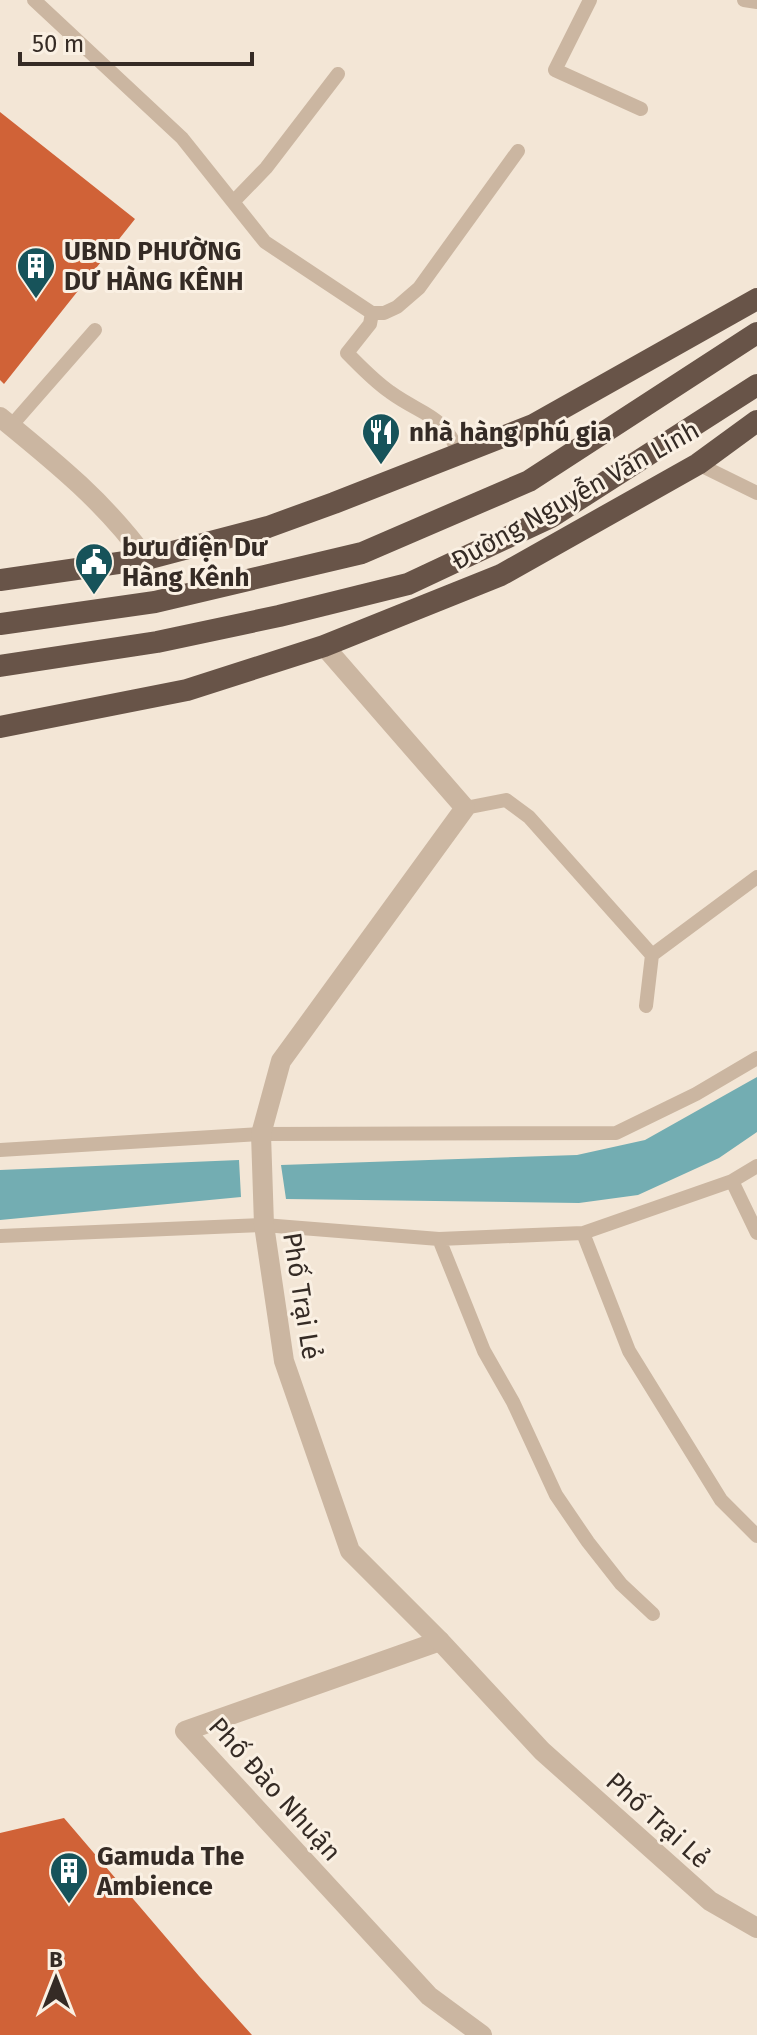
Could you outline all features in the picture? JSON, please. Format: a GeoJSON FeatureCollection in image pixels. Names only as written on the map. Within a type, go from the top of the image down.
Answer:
{"type":"FeatureCollection","features":[{"type":"Feature","properties":{"kind":"highway"},"geometry":{"type":"LineString","coordinates":[[2,581],[146,559],[268,527],[533,425],[757,299]]}},
{"type":"Feature","properties":{"kind":"highway"},"geometry":{"type":"LineString","coordinates":[[0,624],[155,602],[362,553],[529,481],[757,333]]}},
{"type":"Feature","properties":{"kind":"highway"},"geometry":{"type":"LineString","coordinates":[[0,666],[157,642],[408,584],[551,517],[757,385]]}},
{"type":"Feature","properties":{"kind":"highway","name":"Đường Nguyễn Văn Linh"},"geometry":{"type":"LineString","coordinates":[[0,727],[187,690],[324,646],[501,575],[698,464],[757,421]]}},
{"type":"Feature","properties":{"kind":"highway"},"geometry":{"type":"LineString","coordinates":[[0,712],[36,719]]}},
{"type":"Feature","properties":{"kind":"street"},"geometry":{"type":"LineString","coordinates":[[5,422],[100,502],[146,559]]}},
{"type":"Feature","properties":{"kind":"street"},"geometry":{"type":"LineString","coordinates":[[324,646],[465,808]]}},
{"type":"Feature","properties":{"kind":"street","name":"Phố Trại Lẻ"},"geometry":{"type":"LineString","coordinates":[[465,808],[281,1061],[261,1134],[264,1225],[284,1361],[350,1551],[440,1641],[542,1751],[710,1901],[757,1928]]}},
{"type":"Feature","properties":{"kind":"street","name":"Phố Đào Nhuận"},"geometry":{"type":"LineString","coordinates":[[440,1641],[185,1731],[429,1996],[482,2035]]}},
{"type":"Feature","properties":{"kind":"lane"},"geometry":{"type":"LineString","coordinates":[[590,0],[555,70],[641,109]]}},
{"type":"Feature","properties":{"kind":"lane"},"geometry":{"type":"LineString","coordinates":[[744,0],[757,2]]}},
{"type":"Feature","properties":{"kind":"lane"},"geometry":{"type":"LineString","coordinates":[[41,2],[182,138],[265,242],[372,313],[384,313],[397,307],[419,288],[518,151]]}},
{"type":"Feature","properties":{"kind":"lane"},"geometry":{"type":"LineString","coordinates":[[234,201],[266,168],[338,74]]}},
{"type":"Feature","properties":{"kind":"lane"},"geometry":{"type":"LineString","coordinates":[[372,313],[370,324],[347,353],[391,394],[439,422],[451,433],[459,454]]}},
{"type":"Feature","properties":{"kind":"lane"},"geometry":{"type":"LineString","coordinates":[[5,422],[95,330]]}},
{"type":"Feature","properties":{"kind":"lane"},"geometry":{"type":"LineString","coordinates":[[698,464],[757,493]]}},
{"type":"Feature","properties":{"kind":"lane"},"geometry":{"type":"LineString","coordinates":[[465,808],[506,800],[529,817],[652,955]]}},
{"type":"Feature","properties":{"kind":"lane"},"geometry":{"type":"LineString","coordinates":[[646,1006],[652,955],[757,877]]}},
{"type":"Feature","properties":{"kind":"lane"},"geometry":{"type":"LineString","coordinates":[[0,1150],[261,1134],[616,1133],[696,1094],[757,1058]]}},
{"type":"Feature","properties":{"kind":"lane"},"geometry":{"type":"LineString","coordinates":[[0,1236],[264,1225],[439,1239],[583,1233],[732,1181],[757,1166]]}},
{"type":"Feature","properties":{"kind":"lane"},"geometry":{"type":"LineString","coordinates":[[732,1181],[757,1233]]}},
{"type":"Feature","properties":{"kind":"lane"},"geometry":{"type":"LineString","coordinates":[[583,1233],[629,1351],[721,1500],[757,1536]]}},
{"type":"Feature","properties":{"kind":"lane"},"geometry":{"type":"LineString","coordinates":[[439,1239],[484,1351],[513,1402],[556,1495],[621,1584],[653,1614]]}},
{"type":"Feature","properties":{"kind":"water"},"geometry":{"type":"Polygon","coordinates":[[[757,1077],[757,1132],[719,1158],[638,1195],[579,1203],[286,1199],[281,1165],[577,1155],[645,1140],[757,1077]]]}},
{"type":"Feature","properties":{"kind":"water"},"geometry":{"type":"Polygon","coordinates":[[[239,1160],[241,1197],[0,1220],[0,1170],[239,1160]]]}},
{"type":"Feature","properties":{"kind":"building","name":"UBND PHƯỜNG DƯ HÀNG KÊNH"},"geometry":{"type":"Polygon","coordinates":[[[0,112],[135,219],[4,384],[0,380],[0,112]]]}},
{"type":"Feature","properties":{"kind":"building","name":"Gamuda The Ambience"},"geometry":{"type":"Polygon","coordinates":[[[64,1818],[252,2035],[0,2035],[0,1833],[64,1818]]]}},
{"type":"Feature","properties":{"kind":"place","name":"UBND PHƯỜNG DƯ HÀNG KÊNH"},"geometry":{"type":"Point","coordinates":[36,300]}},
{"type":"Feature","properties":{"kind":"place","name":"nhà hàng phú gia"},"geometry":{"type":"Point","coordinates":[381,466]}},
{"type":"Feature","properties":{"kind":"place","name":"bưu điện Dư Hàng Kênh"},"geometry":{"type":"Point","coordinates":[94,596]}},
{"type":"Feature","properties":{"kind":"place","name":"Gamuda The Ambience"},"geometry":{"type":"Point","coordinates":[69,1905]}}]}
